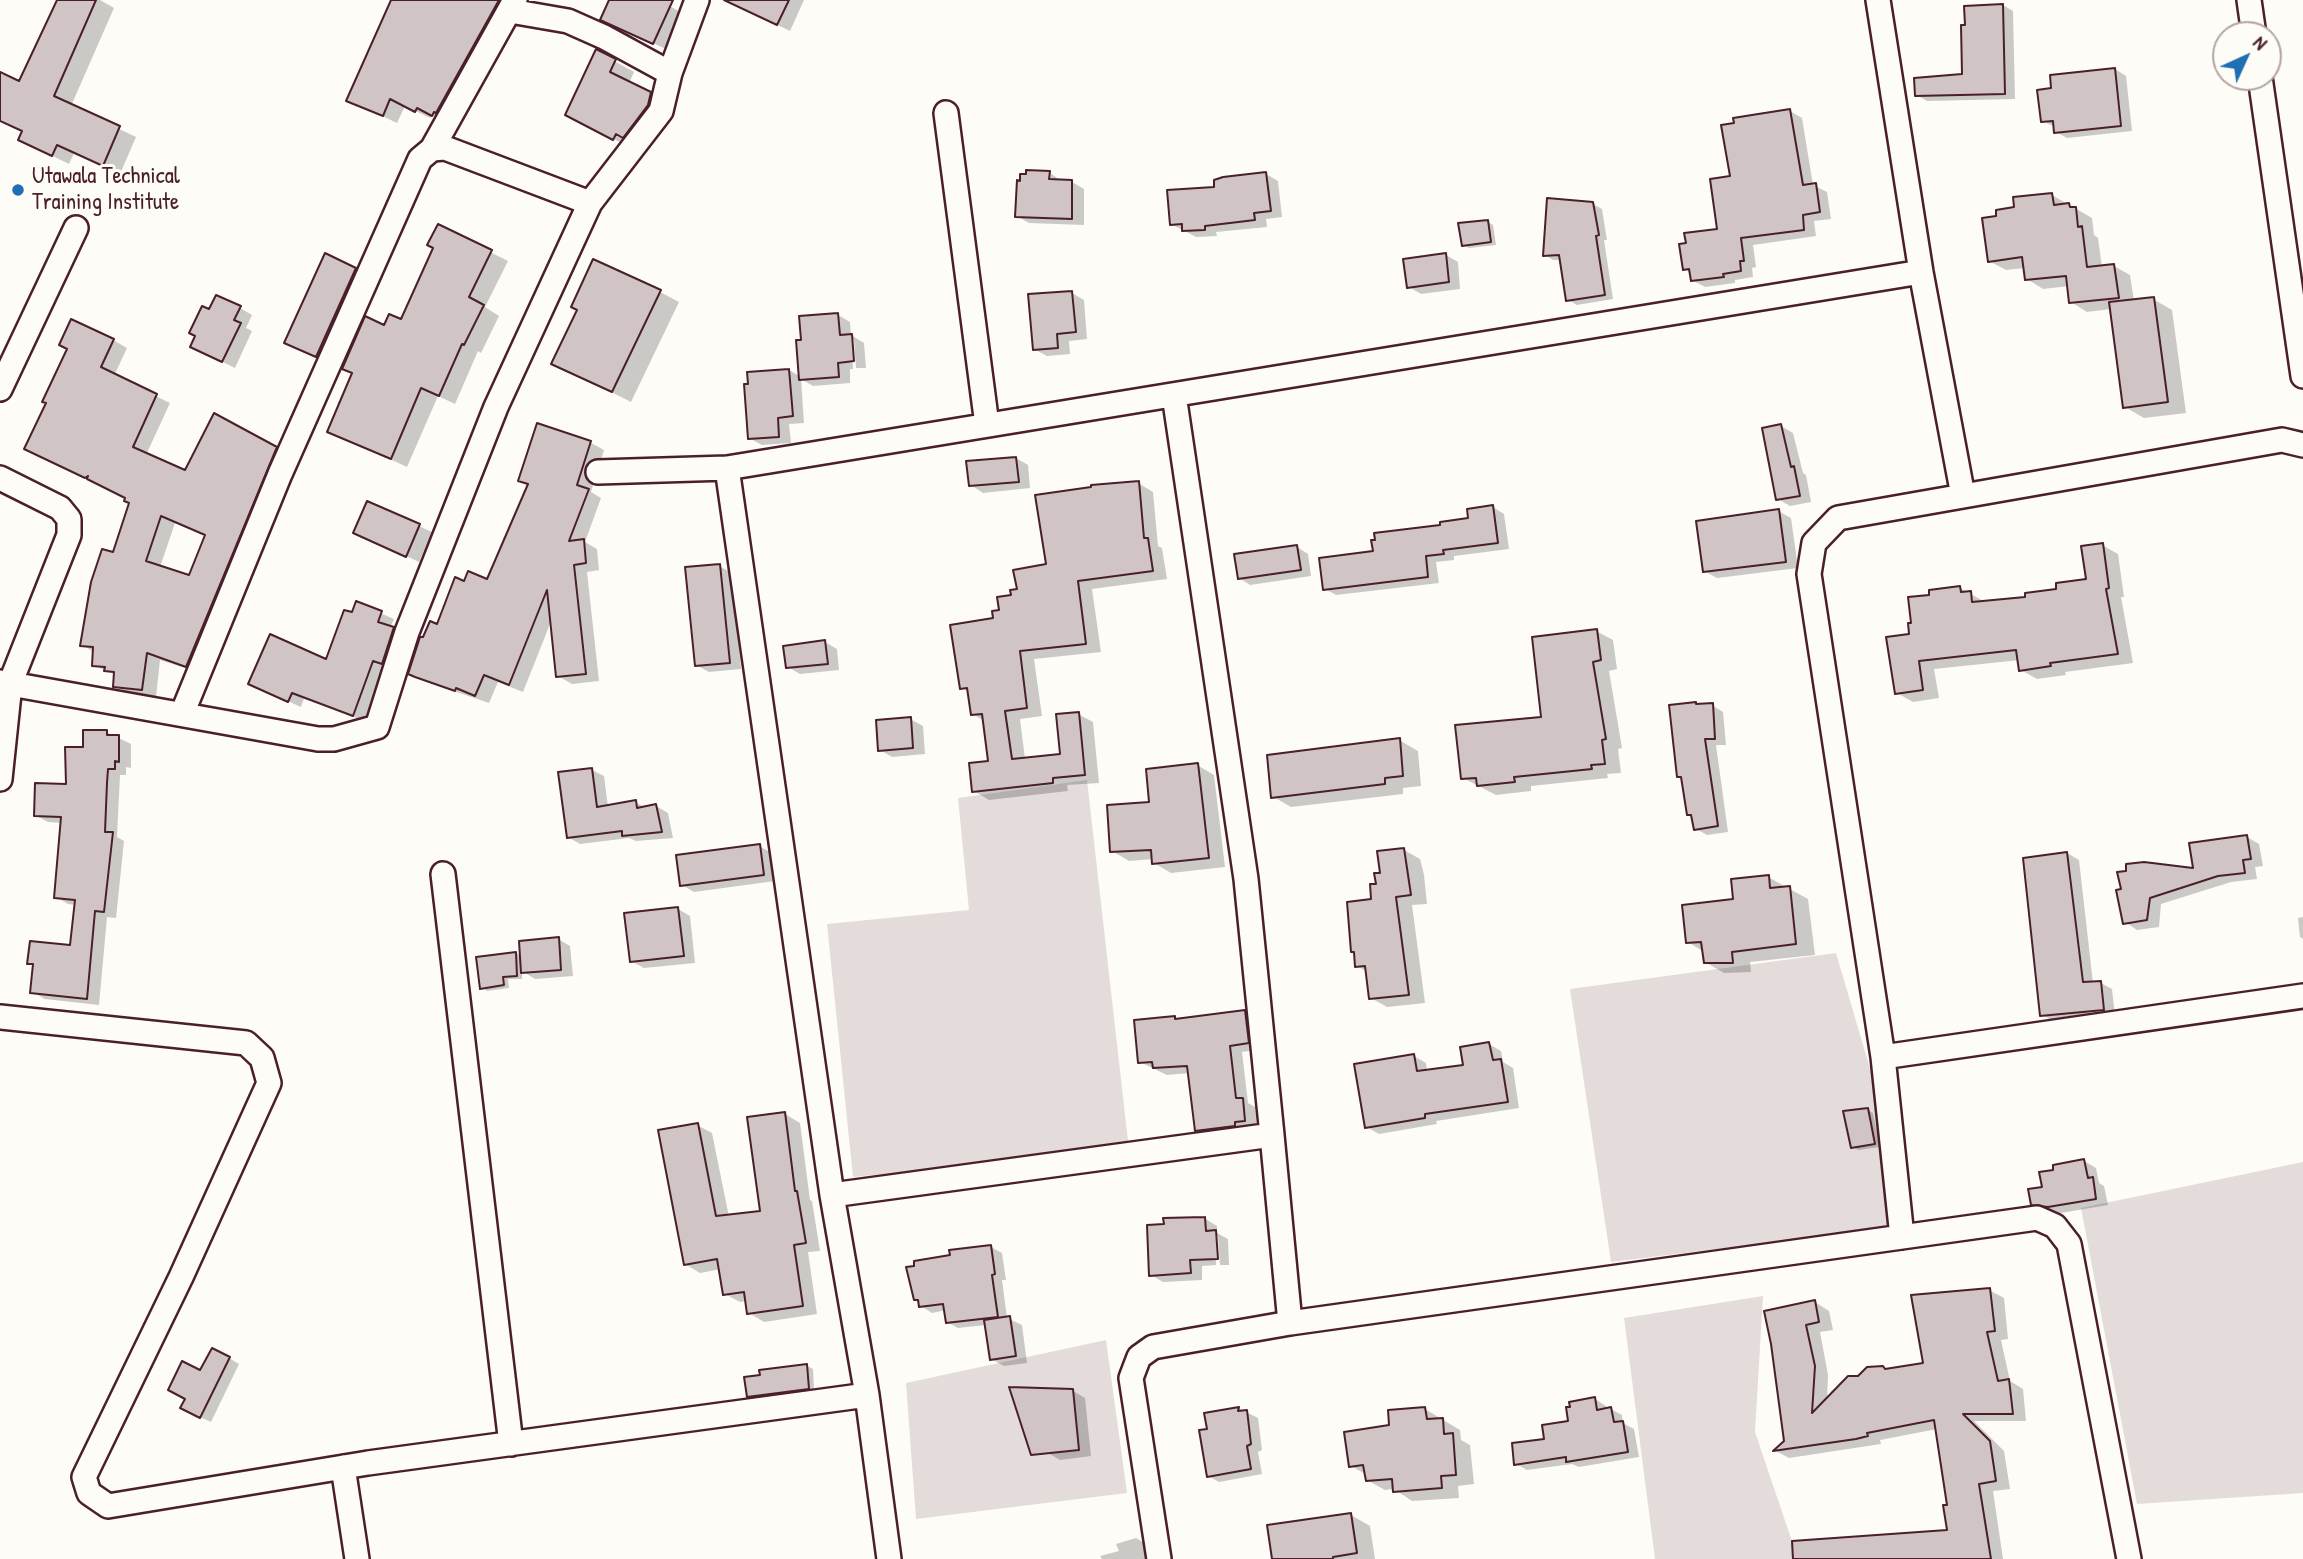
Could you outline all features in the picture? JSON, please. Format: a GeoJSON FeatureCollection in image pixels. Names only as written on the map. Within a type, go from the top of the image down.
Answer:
{"type":"FeatureCollection","features":[{"type":"Feature","properties":{"kind":"street"},"geometry":{"type":"LineString","coordinates":[[5,683],[318,738],[334,739],[377,727],[407,632],[496,407],[590,203],[661,111],[670,73],[697,0]]}},
{"type":"Feature","properties":{"kind":"street"},"geometry":{"type":"LineString","coordinates":[[1878,0],[1921,272],[1963,496]]}},
{"type":"Feature","properties":{"kind":"street"},"geometry":{"type":"LineString","coordinates":[[2249,0],[2252,21]]}},
{"type":"Feature","properties":{"kind":"street"},"geometry":{"type":"LineString","coordinates":[[182,715],[280,474],[420,159],[432,149],[512,5],[569,21],[670,73]]}},
{"type":"Feature","properties":{"kind":"street"},"geometry":{"type":"LineString","coordinates":[[2262,91],[2303,376]]}},
{"type":"Feature","properties":{"kind":"street"},"geometry":{"type":"LineString","coordinates":[[946,113],[987,425]]}},
{"type":"Feature","properties":{"kind":"street"},"geometry":{"type":"LineString","coordinates":[[432,149],[445,148],[590,203]]}},
{"type":"Feature","properties":{"kind":"street"},"geometry":{"type":"LineString","coordinates":[[0,389],[76,228]]}},
{"type":"Feature","properties":{"kind":"street"},"geometry":{"type":"LineString","coordinates":[[598,472],[727,468],[1921,272]]}},
{"type":"Feature","properties":{"kind":"street"},"geometry":{"type":"LineString","coordinates":[[1174,394],[1246,880],[1290,1324]]}},
{"type":"Feature","properties":{"kind":"street"},"geometry":{"type":"LineString","coordinates":[[1902,1237],[1883,1057],[1809,574],[1814,543],[1838,518],[2282,440],[2303,445]]}},
{"type":"Feature","properties":{"kind":"street"},"geometry":{"type":"LineString","coordinates":[[727,468],[832,1195],[867,1395],[889,1559]]}},
{"type":"Feature","properties":{"kind":"street"},"geometry":{"type":"LineString","coordinates":[[0,478],[60,508],[69,519],[69,535],[5,683],[0,779]]}},
{"type":"Feature","properties":{"kind":"street"},"geometry":{"type":"LineString","coordinates":[[443,874],[511,1444]]}},
{"type":"Feature","properties":{"kind":"street"},"geometry":{"type":"LineString","coordinates":[[1883,1057],[2303,996]]}},
{"type":"Feature","properties":{"kind":"street"},"geometry":{"type":"LineString","coordinates":[[0,1017],[246,1043],[262,1058],[269,1083],[181,1277],[84,1477],[89,1493],[108,1506],[343,1467],[867,1395]]}},
{"type":"Feature","properties":{"kind":"street"},"geometry":{"type":"LineString","coordinates":[[832,1195],[1272,1135]]}},
{"type":"Feature","properties":{"kind":"street"},"geometry":{"type":"LineString","coordinates":[[1158,1559],[1131,1378],[1139,1357],[1153,1347],[1290,1324],[2037,1218],[2055,1226],[2068,1244],[2129,1559]]}},
{"type":"Feature","properties":{"kind":"street"},"geometry":{"type":"LineString","coordinates":[[343,1467],[357,1559]]}},
{"type":"Feature","properties":{"kind":"shaded area"},"geometry":{"type":"Polygon","coordinates":[[[1087,780],[1129,1150],[853,1177],[827,924],[969,910],[958,798],[1087,780]]]}},
{"type":"Feature","properties":{"kind":"shaded area"},"geometry":{"type":"Polygon","coordinates":[[[1836,953],[1876,1089],[1888,1228],[1611,1262],[1570,989],[1836,953]]]}},
{"type":"Feature","properties":{"kind":"shaded area"},"geometry":{"type":"Polygon","coordinates":[[[2303,1162],[2303,1493],[2137,1504],[2081,1208],[2303,1162]]]}},
{"type":"Feature","properties":{"kind":"shaded area"},"geometry":{"type":"Polygon","coordinates":[[[1763,1296],[1755,1432],[1798,1559],[1655,1559],[1624,1318],[1763,1296]]]}},
{"type":"Feature","properties":{"kind":"shaded area"},"geometry":{"type":"Polygon","coordinates":[[[1106,1340],[1127,1493],[916,1519],[906,1383],[1106,1340]]]}},
{"type":"Feature","properties":{"kind":"building"},"geometry":{"type":"Polygon","coordinates":[[[57,0],[96,0],[54,96],[120,126],[103,166],[57,145],[52,156],[18,140],[22,131],[0,121],[0,72],[19,81],[57,0]]]}},
{"type":"Feature","properties":{"kind":"building"},"geometry":{"type":"Polygon","coordinates":[[[391,0],[499,0],[432,116],[417,108],[415,112],[390,99],[383,116],[346,101],[391,0]]]}},
{"type":"Feature","properties":{"kind":"building"},"geometry":{"type":"Polygon","coordinates":[[[609,0],[673,0],[653,44],[600,20],[609,0]]]}},
{"type":"Feature","properties":{"kind":"building"},"geometry":{"type":"Polygon","coordinates":[[[724,0],[789,0],[777,25],[724,0]]]}},
{"type":"Feature","properties":{"kind":"building"},"geometry":{"type":"Polygon","coordinates":[[[2003,4],[2005,94],[1915,96],[1914,78],[1962,74],[1961,25],[1965,25],[1964,6],[2003,4]]]}},
{"type":"Feature","properties":{"kind":"building"},"geometry":{"type":"Polygon","coordinates":[[[596,49],[616,59],[610,72],[651,92],[648,105],[623,138],[616,134],[613,140],[565,115],[596,49]]]}},
{"type":"Feature","properties":{"kind":"building"},"geometry":{"type":"Polygon","coordinates":[[[2115,68],[2121,126],[2054,133],[2053,121],[2041,122],[2037,90],[2051,88],[2050,75],[2115,68]]]}},
{"type":"Feature","properties":{"kind":"building"},"geometry":{"type":"Polygon","coordinates":[[[1790,109],[1803,185],[1816,183],[1820,212],[1803,215],[1804,230],[1741,238],[1744,261],[1740,261],[1741,271],[1723,274],[1724,277],[1691,281],[1689,269],[1683,270],[1679,244],[1686,243],[1684,233],[1717,229],[1710,179],[1730,176],[1721,125],[1734,123],[1733,118],[1790,109]]]}},
{"type":"Feature","properties":{"kind":"building"},"geometry":{"type":"Polygon","coordinates":[[[1026,170],[1050,171],[1049,179],[1072,180],[1072,219],[1015,217],[1017,180],[1020,181],[1020,174],[1026,174],[1026,170]]]}},
{"type":"Feature","properties":{"kind":"building"},"geometry":{"type":"Polygon","coordinates":[[[1266,172],[1271,211],[1254,213],[1255,220],[1205,226],[1205,230],[1182,231],[1182,224],[1170,225],[1167,190],[1214,187],[1214,180],[1223,177],[1266,172]]]}},
{"type":"Feature","properties":{"kind":"building"},"geometry":{"type":"Polygon","coordinates":[[[2052,193],[2054,205],[2069,203],[2070,207],[2076,207],[2078,227],[2082,226],[2087,267],[2114,264],[2119,298],[2069,303],[2066,276],[2025,280],[2022,257],[1988,262],[1982,218],[1996,216],[1996,210],[2014,207],[2013,197],[2052,193]]]}},
{"type":"Feature","properties":{"kind":"building"},"geometry":{"type":"Polygon","coordinates":[[[1547,198],[1593,202],[1605,295],[1566,301],[1559,255],[1543,256],[1547,198]]]}},
{"type":"Feature","properties":{"kind":"building"},"geometry":{"type":"Polygon","coordinates":[[[1488,220],[1491,242],[1462,246],[1458,223],[1488,220]]]}},
{"type":"Feature","properties":{"kind":"building"},"geometry":{"type":"Polygon","coordinates":[[[438,224],[492,250],[469,297],[484,305],[464,345],[462,344],[439,396],[421,388],[391,459],[327,432],[352,373],[342,369],[365,316],[384,325],[389,314],[401,319],[433,248],[427,245],[438,224]]]}},
{"type":"Feature","properties":{"kind":"building"},"geometry":{"type":"Polygon","coordinates":[[[325,253],[356,268],[316,357],[284,343],[325,253]]]}},
{"type":"Feature","properties":{"kind":"building"},"geometry":{"type":"Polygon","coordinates":[[[1446,253],[1449,282],[1407,288],[1403,259],[1446,253]]]}},
{"type":"Feature","properties":{"kind":"building"},"geometry":{"type":"Polygon","coordinates":[[[593,259],[661,290],[612,392],[551,364],[577,310],[571,307],[593,259]]]}},
{"type":"Feature","properties":{"kind":"building"},"geometry":{"type":"Polygon","coordinates":[[[1072,291],[1076,332],[1057,334],[1058,348],[1033,350],[1028,294],[1072,291]]]}},
{"type":"Feature","properties":{"kind":"building"},"geometry":{"type":"Polygon","coordinates":[[[216,295],[241,306],[234,320],[241,323],[222,362],[190,347],[195,336],[189,333],[202,306],[209,309],[216,295]]]}},
{"type":"Feature","properties":{"kind":"building"},"geometry":{"type":"Polygon","coordinates":[[[2154,297],[2168,402],[2123,408],[2109,302],[2154,297]]]}},
{"type":"Feature","properties":{"kind":"building"},"geometry":{"type":"Polygon","coordinates":[[[838,313],[840,335],[852,334],[854,361],[838,363],[839,377],[799,380],[796,340],[801,340],[799,316],[838,313]]]}},
{"type":"Feature","properties":{"kind":"building"},"geometry":{"type":"Polygon","coordinates":[[[71,319],[114,339],[101,367],[157,394],[133,447],[185,470],[214,413],[277,447],[186,667],[147,653],[142,690],[113,687],[114,672],[104,671],[105,667],[92,666],[93,647],[80,646],[91,582],[102,549],[113,552],[129,503],[124,501],[125,498],[87,479],[88,476],[85,478],[24,449],[67,349],[59,345],[71,319]],[[161,516],[146,561],[189,575],[205,535],[161,516]]]}},
{"type":"Feature","properties":{"kind":"building"},"geometry":{"type":"Polygon","coordinates":[[[789,369],[793,416],[778,418],[779,437],[748,439],[744,384],[748,384],[747,372],[789,369]]]}},
{"type":"Feature","properties":{"kind":"building"},"geometry":{"type":"Polygon","coordinates":[[[537,423],[591,441],[577,485],[589,489],[569,541],[584,539],[586,563],[574,565],[586,674],[556,677],[547,590],[509,685],[484,675],[475,696],[408,674],[420,637],[423,637],[430,621],[437,624],[455,577],[464,581],[468,571],[487,579],[528,484],[518,481],[537,423]]]}},
{"type":"Feature","properties":{"kind":"building"},"geometry":{"type":"Polygon","coordinates":[[[1781,424],[1800,496],[1776,500],[1762,428],[1781,424]]]}},
{"type":"Feature","properties":{"kind":"building"},"geometry":{"type":"Polygon","coordinates":[[[1016,457],[1019,482],[969,486],[966,461],[1016,457]]]}},
{"type":"Feature","properties":{"kind":"building"},"geometry":{"type":"Polygon","coordinates":[[[1139,481],[1144,538],[1148,538],[1153,571],[1078,581],[1086,644],[1020,651],[1027,708],[1005,711],[1012,759],[1060,754],[1056,714],[1079,712],[1085,775],[1053,778],[1053,783],[972,792],[969,763],[988,761],[982,714],[971,715],[967,688],[960,689],[950,625],[993,618],[992,611],[999,610],[997,597],[1011,595],[1010,590],[1017,589],[1013,570],[1046,564],[1035,495],[1091,485],[1139,481]]]}},
{"type":"Feature","properties":{"kind":"building"},"geometry":{"type":"Polygon","coordinates":[[[367,501],[420,524],[406,557],[353,533],[367,501]]]}},
{"type":"Feature","properties":{"kind":"building"},"geometry":{"type":"Polygon","coordinates":[[[1493,505],[1498,543],[1443,550],[1444,554],[1426,556],[1428,577],[1323,590],[1319,558],[1373,551],[1371,540],[1375,540],[1374,533],[1440,525],[1440,522],[1468,518],[1467,509],[1493,505]]]}},
{"type":"Feature","properties":{"kind":"building"},"geometry":{"type":"Polygon","coordinates":[[[1779,509],[1786,562],[1703,572],[1696,521],[1779,509]]]}},
{"type":"Feature","properties":{"kind":"building"},"geometry":{"type":"Polygon","coordinates":[[[2103,543],[2109,588],[2106,589],[2118,654],[2050,663],[2051,666],[2019,671],[2016,650],[1919,661],[1923,690],[1895,694],[1886,637],[1909,634],[1908,623],[1911,623],[1908,597],[1929,595],[1929,590],[1960,586],[1961,592],[1971,591],[1972,602],[2025,597],[2025,593],[2056,589],[2056,583],[2086,579],[2081,546],[2103,543]]]}},
{"type":"Feature","properties":{"kind":"building"},"geometry":{"type":"Polygon","coordinates":[[[1297,545],[1301,570],[1238,579],[1234,554],[1297,545]]]}},
{"type":"Feature","properties":{"kind":"building"},"geometry":{"type":"Polygon","coordinates":[[[720,564],[730,663],[695,666],[685,567],[720,564]]]}},
{"type":"Feature","properties":{"kind":"building"},"geometry":{"type":"Polygon","coordinates":[[[356,601],[382,611],[378,622],[394,627],[382,664],[373,661],[353,716],[292,693],[288,702],[248,684],[270,634],[326,659],[344,610],[352,612],[356,601]]]}},
{"type":"Feature","properties":{"kind":"building"},"geometry":{"type":"Polygon","coordinates":[[[1597,629],[1601,660],[1593,662],[1606,739],[1602,740],[1605,764],[1591,765],[1592,769],[1514,777],[1515,782],[1477,786],[1476,778],[1461,779],[1455,725],[1541,717],[1532,637],[1597,629]]]}},
{"type":"Feature","properties":{"kind":"building"},"geometry":{"type":"Polygon","coordinates":[[[825,640],[828,664],[786,668],[783,646],[825,640]]]}},
{"type":"Feature","properties":{"kind":"building"},"geometry":{"type":"Polygon","coordinates":[[[1713,703],[1715,739],[1705,739],[1718,826],[1694,830],[1691,815],[1687,815],[1681,777],[1677,777],[1669,705],[1713,703]]]}},
{"type":"Feature","properties":{"kind":"building"},"geometry":{"type":"Polygon","coordinates":[[[911,717],[913,748],[878,751],[876,720],[911,717]]]}},
{"type":"Feature","properties":{"kind":"building"},"geometry":{"type":"Polygon","coordinates":[[[83,730],[107,730],[107,735],[119,735],[119,762],[115,761],[115,769],[108,769],[105,832],[113,832],[104,912],[95,911],[87,999],[30,993],[33,964],[27,964],[30,941],[70,945],[75,900],[54,898],[61,817],[34,816],[35,783],[66,784],[65,747],[83,747],[83,730]]]}},
{"type":"Feature","properties":{"kind":"building"},"geometry":{"type":"Polygon","coordinates":[[[1400,738],[1403,776],[1385,778],[1385,784],[1271,798],[1267,755],[1400,738]]]}},
{"type":"Feature","properties":{"kind":"building"},"geometry":{"type":"Polygon","coordinates":[[[1198,763],[1209,858],[1152,864],[1151,850],[1110,852],[1107,805],[1149,802],[1146,769],[1198,763]]]}},
{"type":"Feature","properties":{"kind":"building"},"geometry":{"type":"Polygon","coordinates":[[[592,768],[597,807],[636,800],[637,808],[656,804],[662,832],[622,836],[622,831],[567,838],[558,772],[592,768]]]}},
{"type":"Feature","properties":{"kind":"building"},"geometry":{"type":"Polygon","coordinates":[[[2247,835],[2251,859],[2243,860],[2245,873],[2218,876],[2150,898],[2147,920],[2123,924],[2116,890],[2121,889],[2117,872],[2126,871],[2126,864],[2144,862],[2193,868],[2189,843],[2247,835]]]}},
{"type":"Feature","properties":{"kind":"building"},"geometry":{"type":"Polygon","coordinates":[[[760,844],[764,875],[680,886],[676,855],[760,844]]]}},
{"type":"Feature","properties":{"kind":"building"},"geometry":{"type":"Polygon","coordinates":[[[1404,848],[1411,895],[1396,897],[1409,995],[1369,999],[1365,966],[1355,967],[1354,952],[1351,952],[1347,902],[1371,899],[1370,884],[1376,884],[1374,873],[1380,873],[1377,851],[1404,848]]]}},
{"type":"Feature","properties":{"kind":"building"},"geometry":{"type":"Polygon","coordinates":[[[2067,852],[2083,982],[2101,981],[2104,1010],[2040,1016],[2023,858],[2067,852]]]}},
{"type":"Feature","properties":{"kind":"building"},"geometry":{"type":"Polygon","coordinates":[[[1769,875],[1770,888],[1790,886],[1796,944],[1732,952],[1733,963],[1704,963],[1701,942],[1686,943],[1682,905],[1733,899],[1731,879],[1769,875]]]}},
{"type":"Feature","properties":{"kind":"building"},"geometry":{"type":"Polygon","coordinates":[[[678,907],[684,956],[630,962],[624,913],[678,907]]]}},
{"type":"Feature","properties":{"kind":"building"},"geometry":{"type":"Polygon","coordinates":[[[559,937],[561,970],[521,973],[519,941],[559,937]]]}},
{"type":"Feature","properties":{"kind":"building"},"geometry":{"type":"Polygon","coordinates":[[[516,952],[517,976],[503,977],[504,985],[480,989],[476,957],[516,952]]]}},
{"type":"Feature","properties":{"kind":"building"},"geometry":{"type":"Polygon","coordinates":[[[1245,1010],[1249,1043],[1230,1046],[1236,1098],[1243,1098],[1245,1121],[1235,1122],[1235,1126],[1195,1131],[1187,1066],[1153,1068],[1152,1062],[1138,1063],[1134,1020],[1175,1016],[1175,1019],[1245,1010]]]}},
{"type":"Feature","properties":{"kind":"building"},"geometry":{"type":"Polygon","coordinates":[[[1489,1042],[1493,1060],[1501,1059],[1508,1102],[1425,1114],[1425,1118],[1365,1128],[1354,1064],[1414,1054],[1417,1071],[1463,1065],[1460,1047],[1489,1042]]]}},
{"type":"Feature","properties":{"kind":"building"},"geometry":{"type":"Polygon","coordinates":[[[1868,1108],[1875,1144],[1851,1148],[1843,1111],[1868,1108]]]}},
{"type":"Feature","properties":{"kind":"building"},"geometry":{"type":"Polygon","coordinates":[[[785,1112],[795,1191],[806,1243],[794,1245],[803,1306],[747,1314],[744,1292],[723,1295],[717,1259],[684,1265],[658,1130],[698,1123],[716,1216],[760,1211],[747,1117],[785,1112]]]}},
{"type":"Feature","properties":{"kind":"building"},"geometry":{"type":"Polygon","coordinates":[[[2084,1159],[2088,1178],[2093,1177],[2096,1199],[2048,1207],[2031,1205],[2028,1189],[2042,1187],[2039,1172],[2053,1170],[2053,1165],[2084,1159]]]}},
{"type":"Feature","properties":{"kind":"building"},"geometry":{"type":"Polygon","coordinates":[[[1205,1217],[1206,1231],[1216,1230],[1218,1259],[1190,1260],[1191,1273],[1149,1276],[1147,1225],[1164,1224],[1163,1218],[1205,1217]]]}},
{"type":"Feature","properties":{"kind":"building"},"geometry":{"type":"Polygon","coordinates":[[[991,1245],[998,1317],[946,1323],[943,1304],[919,1307],[918,1300],[914,1300],[906,1267],[914,1266],[914,1261],[950,1255],[949,1250],[991,1245]]]}},
{"type":"Feature","properties":{"kind":"building"},"geometry":{"type":"Polygon","coordinates":[[[1990,1288],[1995,1331],[1987,1332],[1998,1381],[2009,1379],[2013,1414],[1963,1414],[1990,1441],[1996,1481],[1979,1484],[1991,1559],[1793,1559],[1792,1541],[1947,1530],[1943,1505],[1947,1505],[1934,1420],[1867,1433],[1868,1436],[1856,1439],[1773,1451],[1784,1441],[1764,1311],[1815,1300],[1819,1322],[1806,1325],[1815,1366],[1812,1413],[1848,1376],[1858,1376],[1867,1367],[1883,1366],[1885,1369],[1923,1363],[1911,1295],[1990,1288]]]}},
{"type":"Feature","properties":{"kind":"building"},"geometry":{"type":"Polygon","coordinates":[[[1010,1316],[1016,1356],[990,1360],[984,1320],[1010,1316]]]}},
{"type":"Feature","properties":{"kind":"building"},"geometry":{"type":"Polygon","coordinates":[[[212,1348],[230,1357],[200,1418],[180,1408],[185,1399],[168,1390],[182,1361],[200,1370],[212,1348]]]}},
{"type":"Feature","properties":{"kind":"building"},"geometry":{"type":"Polygon","coordinates":[[[807,1364],[809,1389],[747,1397],[744,1377],[760,1375],[759,1370],[807,1364]]]}},
{"type":"Feature","properties":{"kind":"building"},"geometry":{"type":"Polygon","coordinates":[[[1009,1387],[1073,1389],[1079,1450],[1031,1455],[1009,1387]]]}},
{"type":"Feature","properties":{"kind":"building"},"geometry":{"type":"Polygon","coordinates":[[[1595,1397],[1597,1410],[1611,1407],[1614,1422],[1623,1421],[1628,1452],[1566,1462],[1566,1457],[1514,1465],[1512,1443],[1544,1439],[1542,1425],[1568,1421],[1566,1407],[1570,1407],[1569,1402],[1595,1397]]]}},
{"type":"Feature","properties":{"kind":"building"},"geometry":{"type":"Polygon","coordinates":[[[1239,1407],[1238,1411],[1247,1410],[1251,1444],[1247,1446],[1251,1469],[1207,1477],[1199,1430],[1207,1429],[1204,1413],[1239,1407]]]}},
{"type":"Feature","properties":{"kind":"building"},"geometry":{"type":"Polygon","coordinates":[[[1425,1407],[1427,1419],[1443,1418],[1444,1434],[1453,1433],[1456,1475],[1441,1476],[1442,1488],[1393,1492],[1392,1479],[1366,1481],[1363,1465],[1349,1467],[1344,1432],[1389,1425],[1388,1410],[1425,1407]]]}},
{"type":"Feature","properties":{"kind":"building"},"geometry":{"type":"Polygon","coordinates":[[[1351,1513],[1357,1553],[1333,1559],[1272,1559],[1267,1525],[1351,1513]]]}},
{"type":"Feature","properties":{"kind":"place","name":"Utawala Technical Training Institute"},"geometry":{"type":"Point","coordinates":[18,190]}}]}
